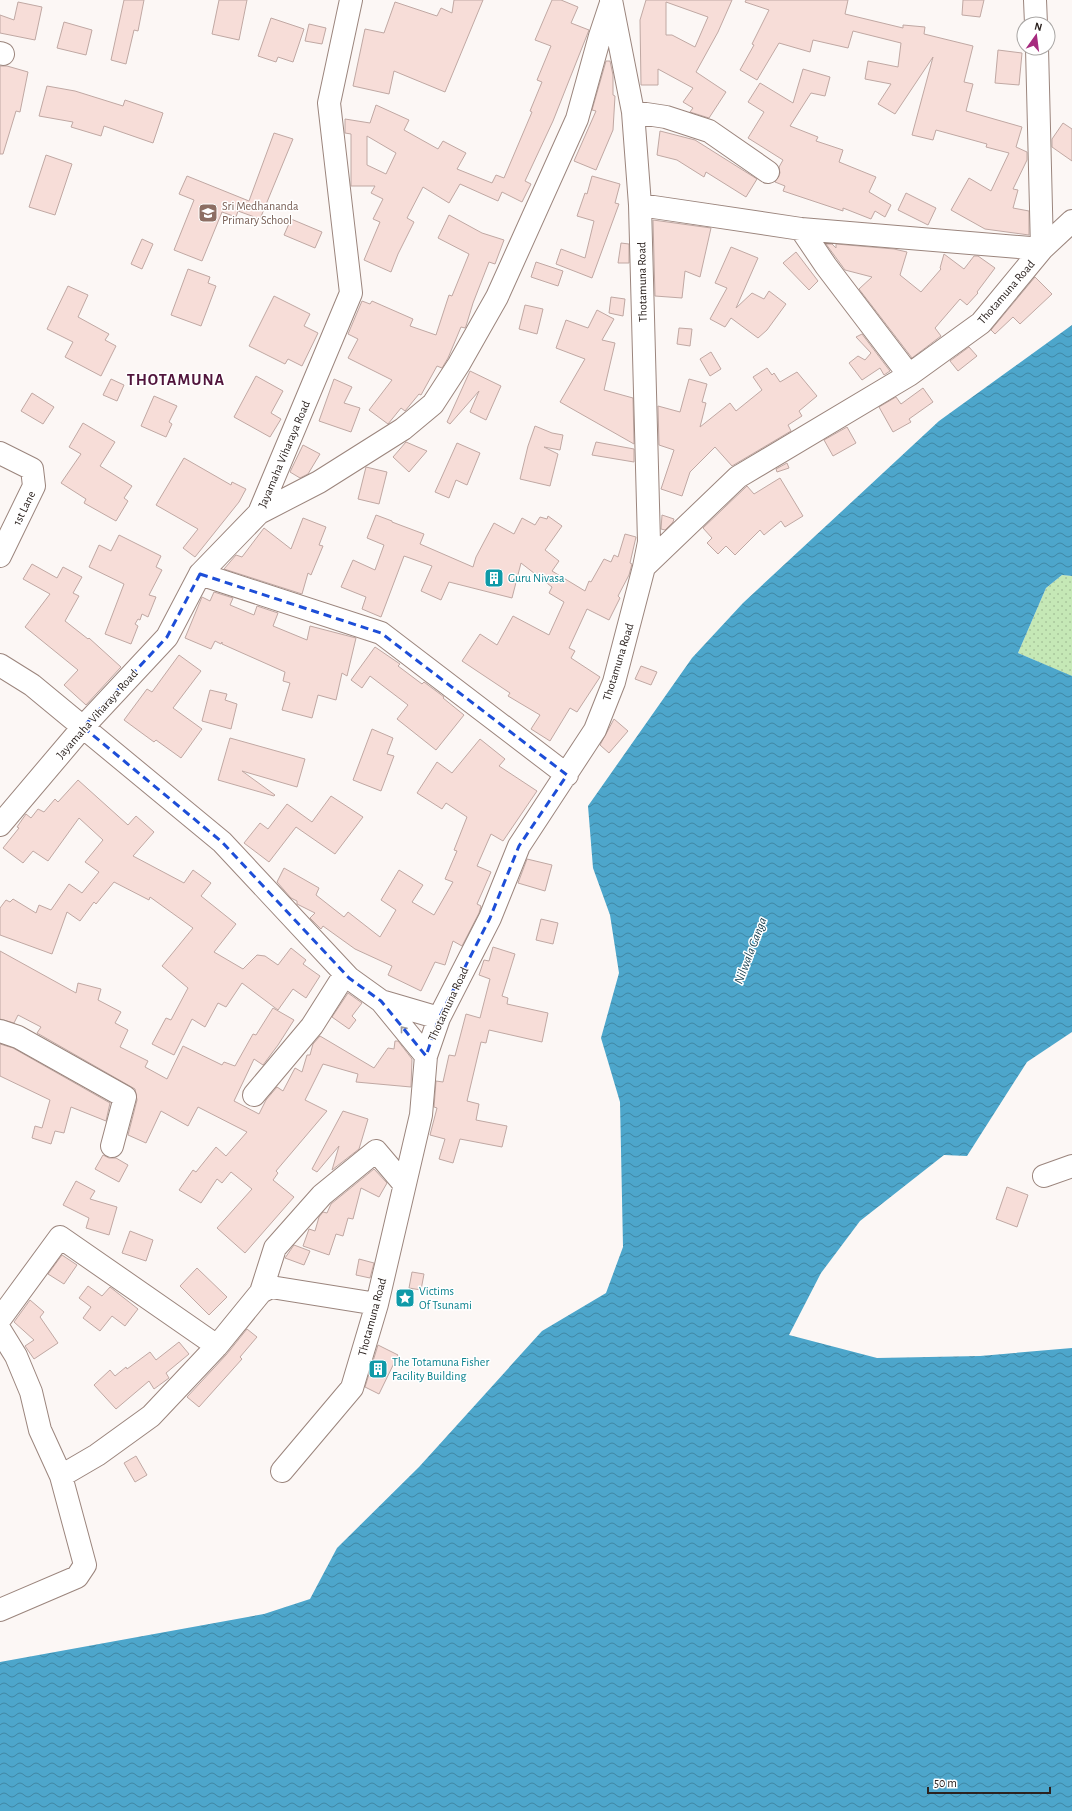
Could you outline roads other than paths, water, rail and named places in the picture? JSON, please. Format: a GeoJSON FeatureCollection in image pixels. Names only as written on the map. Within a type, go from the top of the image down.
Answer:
{"type":"FeatureCollection","features":[{"type":"Feature","properties":{"kind":"street","name":"Jayamaha Viharaya Road"},"geometry":{"type":"LineString","coordinates":[[0,824],[83,727],[167,637],[200,574],[259,513],[351,293],[329,104],[351,0]]}},
{"type":"Feature","properties":{"kind":"street"},"geometry":{"type":"LineString","coordinates":[[1035,0],[1036,16]]}},
{"type":"Feature","properties":{"kind":"street"},"geometry":{"type":"LineString","coordinates":[[259,513],[326,478],[403,429],[433,404],[459,364],[497,297],[577,119],[611,1]]}},
{"type":"Feature","properties":{"kind":"street","name":"Thotamuna Road"},"geometry":{"type":"LineString","coordinates":[[282,1471],[352,1388],[377,1304],[421,1115],[426,1056],[440,1018],[490,918],[519,846],[567,775],[595,730],[614,682],[644,567],[649,542],[640,205],[634,112],[611,1]]}},
{"type":"Feature","properties":{"kind":"street"},"geometry":{"type":"LineString","coordinates":[[640,205],[801,229],[1042,249],[1037,56]]}},
{"type":"Feature","properties":{"kind":"street"},"geometry":{"type":"LineString","coordinates":[[634,112],[666,117],[709,131],[768,172]]}},
{"type":"Feature","properties":{"kind":"street","name":"Thotamuna Road"},"geometry":{"type":"LineString","coordinates":[[644,567],[738,477],[909,375],[981,323],[1042,249],[1072,221]]}},
{"type":"Feature","properties":{"kind":"street"},"geometry":{"type":"LineString","coordinates":[[801,229],[826,266],[909,375]]}},
{"type":"Feature","properties":{"kind":"street","name":"1st Lane"},"geometry":{"type":"LineString","coordinates":[[0,453],[32,469],[34,486],[0,556]]}},
{"type":"Feature","properties":{"kind":"street"},"geometry":{"type":"LineString","coordinates":[[200,574],[381,632],[567,775]]}},
{"type":"Feature","properties":{"kind":"street"},"geometry":{"type":"LineString","coordinates":[[0,665],[32,685],[222,842],[345,974],[381,1001],[426,1056]]}},
{"type":"Feature","properties":{"kind":"street"},"geometry":{"type":"LineString","coordinates":[[254,1095],[312,1026],[345,974]]}},
{"type":"Feature","properties":{"kind":"street"},"geometry":{"type":"LineString","coordinates":[[381,1001],[440,1018]]}},
{"type":"Feature","properties":{"kind":"street"},"geometry":{"type":"LineString","coordinates":[[0,1031],[18,1037],[126,1097],[112,1146]]}},
{"type":"Feature","properties":{"kind":"street"},"geometry":{"type":"LineString","coordinates":[[61,1476],[98,1455],[151,1416],[217,1346],[261,1292],[276,1248],[322,1195],[376,1151],[404,1184]]}},
{"type":"Feature","properties":{"kind":"street"},"geometry":{"type":"LineString","coordinates":[[1044,1176],[1072,1166]]}},
{"type":"Feature","properties":{"kind":"street"},"geometry":{"type":"LineString","coordinates":[[0,1319],[60,1237],[217,1346]]}},
{"type":"Feature","properties":{"kind":"street"},"geometry":{"type":"LineString","coordinates":[[261,1292],[271,1287],[377,1304]]}},
{"type":"Feature","properties":{"kind":"street"},"geometry":{"type":"LineString","coordinates":[[0,1330],[16,1356],[32,1392],[40,1430],[61,1476],[85,1565],[77,1577],[0,1610]]}},
{"type":"Feature","properties":{"kind":"water","name":"Nilwala Ganga"},"geometry":{"type":"Polygon","coordinates":[[[1072,325],[1072,576],[1062,575],[1046,588],[1018,653],[1072,676],[1072,1032],[1027,1062],[967,1156],[944,1155],[860,1221],[821,1273],[789,1335],[877,1358],[980,1356],[1072,1348],[1072,1811],[0,1811],[0,1662],[264,1614],[310,1599],[337,1548],[419,1467],[542,1331],[606,1293],[623,1247],[620,1102],[601,1038],[619,973],[610,915],[593,868],[588,806],[692,658],[743,603],[939,421],[1072,325]]]}},
{"type":"Feature","properties":{"kind":"place","name":"Sri Medhananda Primary School"},"geometry":{"type":"Point","coordinates":[208,213]}},
{"type":"Feature","properties":{"kind":"place","name":"Guru Nivasa"},"geometry":{"type":"Point","coordinates":[494,578]}},
{"type":"Feature","properties":{"kind":"place","name":"Victims Of Tsunami"},"geometry":{"type":"Point","coordinates":[405,1298]}},
{"type":"Feature","properties":{"kind":"place","name":"The Totamuna Fisher Facility Building"},"geometry":{"type":"Point","coordinates":[378,1369]}},
{"type":"Feature","properties":{"kind":"district","name":"THOTAMUNA"},"geometry":{"type":"Point","coordinates":[176,380]}}]}
